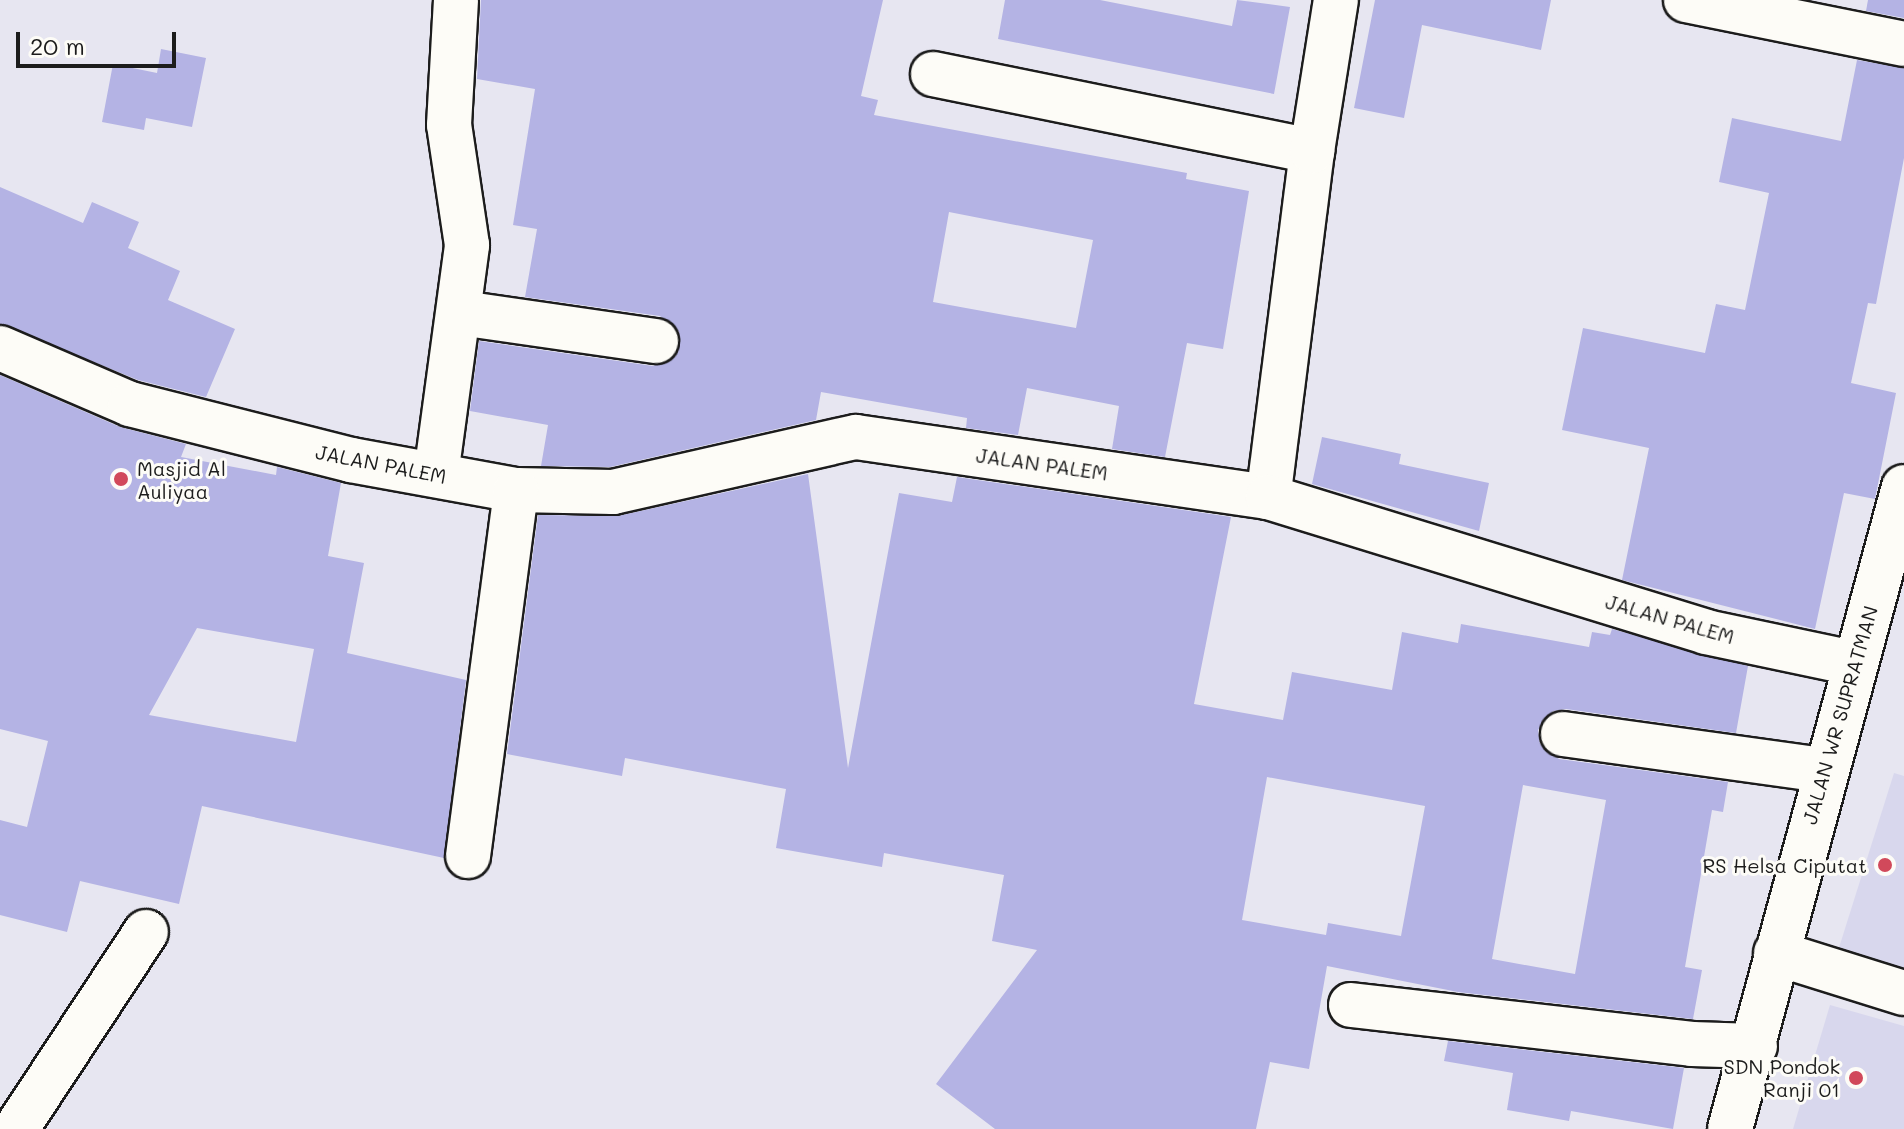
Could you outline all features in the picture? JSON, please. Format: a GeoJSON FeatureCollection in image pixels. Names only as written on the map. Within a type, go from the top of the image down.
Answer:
{"type":"FeatureCollection","features":[{"type":"Feature","properties":{"kind":"street"},"geometry":{"type":"LineString","coordinates":[[436,475],[461,313],[467,245],[449,125],[456,0]]}},
{"type":"Feature","properties":{"kind":"street"},"geometry":{"type":"LineString","coordinates":[[1268,497],[1312,151],[1336,0]]}},
{"type":"Feature","properties":{"kind":"street"},"geometry":{"type":"LineString","coordinates":[[1686,0],[1904,44]]}},
{"type":"Feature","properties":{"kind":"street"},"geometry":{"type":"LineString","coordinates":[[933,74],[1312,151]]}},
{"type":"Feature","properties":{"kind":"street"},"geometry":{"type":"LineString","coordinates":[[461,313],[656,341]]}},
{"type":"Feature","properties":{"kind":"street","name":"JALAN PALEM"},"geometry":{"type":"LineString","coordinates":[[0,348],[130,404],[220,428],[516,490],[613,492],[856,437],[1268,497],[1706,632],[1853,663]]}},
{"type":"Feature","properties":{"kind":"street","name":"JALAN WR SUPRATMAN"},"geometry":{"type":"LineString","coordinates":[[1730,1129],[1755,1046],[1823,770],[1904,488]]}},
{"type":"Feature","properties":{"kind":"street"},"geometry":{"type":"LineString","coordinates":[[468,856],[516,490]]}},
{"type":"Feature","properties":{"kind":"street"},"geometry":{"type":"LineString","coordinates":[[1563,734],[1823,770]]}},
{"type":"Feature","properties":{"kind":"street"},"geometry":{"type":"LineString","coordinates":[[16,1129],[146,932]]}},
{"type":"Feature","properties":{"kind":"street"},"geometry":{"type":"LineString","coordinates":[[1776,953],[1904,993]]}},
{"type":"Feature","properties":{"kind":"street"},"geometry":{"type":"LineString","coordinates":[[1351,1005],[1692,1044],[1755,1046]]}},
{"type":"Feature","properties":{"kind":"shaded area","name":"RS Helsa Ciputat"},"geometry":{"type":"Polygon","coordinates":[[[1894,773],[1904,776],[1904,974],[1837,954],[1894,773]]]}},
{"type":"Feature","properties":{"kind":"shaded area","name":"SDN Pondok Ranji 01"},"geometry":{"type":"Polygon","coordinates":[[[1830,1005],[1904,1026],[1904,1129],[1793,1129],[1830,1005]]]}},
{"type":"Feature","properties":{"kind":"building"},"geometry":{"type":"Polygon","coordinates":[[[481,0],[883,0],[861,96],[878,100],[874,115],[1187,173],[1186,179],[1249,191],[1223,349],[1187,343],[1165,457],[1112,449],[1119,406],[1027,388],[1018,435],[966,428],[967,418],[821,392],[816,420],[610,467],[541,466],[548,425],[470,411],[479,341],[653,366],[676,356],[679,332],[660,316],[525,297],[537,229],[513,225],[535,89],[477,79],[481,0]],[[949,212],[933,302],[1076,328],[1093,240],[949,212]]]}},
{"type":"Feature","properties":{"kind":"building"},"geometry":{"type":"Polygon","coordinates":[[[1005,0],[1100,0],[1232,26],[1237,0],[1290,7],[1274,94],[998,39],[1005,0]]]}},
{"type":"Feature","properties":{"kind":"building"},"geometry":{"type":"Polygon","coordinates":[[[1375,0],[1551,0],[1541,50],[1422,25],[1404,118],[1354,108],[1375,0]]]}},
{"type":"Feature","properties":{"kind":"building"},"geometry":{"type":"Polygon","coordinates":[[[1868,0],[1904,0],[1904,18],[1866,11],[1868,0]]]}},
{"type":"Feature","properties":{"kind":"building"},"geometry":{"type":"Polygon","coordinates":[[[161,49],[206,58],[192,127],[146,118],[144,130],[102,122],[113,64],[157,73],[161,49]]]}},
{"type":"Feature","properties":{"kind":"building"},"geometry":{"type":"Polygon","coordinates":[[[1857,60],[1904,68],[1904,158],[1876,304],[1868,303],[1851,383],[1896,393],[1875,499],[1844,493],[1815,629],[1622,580],[1649,448],[1562,430],[1583,328],[1705,353],[1716,304],[1745,310],[1769,193],[1719,182],[1732,118],[1841,141],[1857,60]]]}},
{"type":"Feature","properties":{"kind":"building"},"geometry":{"type":"Polygon","coordinates":[[[0,187],[83,223],[92,202],[139,222],[128,248],[180,271],[168,300],[235,329],[206,397],[138,380],[0,324],[0,187]]]}},
{"type":"Feature","properties":{"kind":"building"},"geometry":{"type":"Polygon","coordinates":[[[0,375],[120,427],[186,444],[181,457],[276,475],[277,467],[341,483],[328,556],[364,563],[347,653],[466,680],[444,858],[202,806],[179,904],[80,881],[67,932],[0,915],[0,820],[27,827],[48,741],[0,729],[0,375]],[[197,628],[149,715],[296,742],[314,649],[197,628]]]}},
{"type":"Feature","properties":{"kind":"building"},"geometry":{"type":"Polygon","coordinates":[[[1322,437],[1401,454],[1399,464],[1489,483],[1479,531],[1312,484],[1322,437]]]}},
{"type":"Feature","properties":{"kind":"building"},"geometry":{"type":"Polygon","coordinates":[[[808,474],[848,768],[899,493],[952,502],[957,477],[1231,517],[1194,704],[1283,720],[1292,672],[1392,690],[1402,632],[1458,643],[1461,624],[1589,647],[1592,632],[1610,635],[1612,629],[1748,666],[1736,733],[1566,709],[1553,711],[1538,730],[1540,744],[1559,759],[1728,782],[1723,812],[1712,810],[1685,967],[1702,970],[1693,1019],[1458,992],[1327,966],[1309,1069],[1270,1062],[1256,1129],[995,1129],[936,1084],[1037,950],[992,941],[1004,875],[884,853],[882,867],[776,848],[786,789],[625,758],[622,776],[507,754],[538,515],[618,516],[808,474]],[[1267,777],[1242,920],[1326,935],[1328,923],[1401,936],[1425,806],[1267,777]],[[1523,785],[1492,959],[1575,974],[1606,800],[1523,785]]]}},
{"type":"Feature","properties":{"kind":"building"},"geometry":{"type":"Polygon","coordinates":[[[1448,1041],[1684,1068],[1673,1129],[1571,1111],[1569,1121],[1507,1110],[1513,1073],[1444,1061],[1448,1041]]]}},
{"type":"Feature","properties":{"kind":"place","name":"Masjid Al Auliyaa"},"geometry":{"type":"Point","coordinates":[121,479]}},
{"type":"Feature","properties":{"kind":"place","name":"RS Helsa Ciputat"},"geometry":{"type":"Point","coordinates":[1885,865]}},
{"type":"Feature","properties":{"kind":"place","name":"SDN Pondok Ranji 01"},"geometry":{"type":"Point","coordinates":[1856,1078]}}]}
